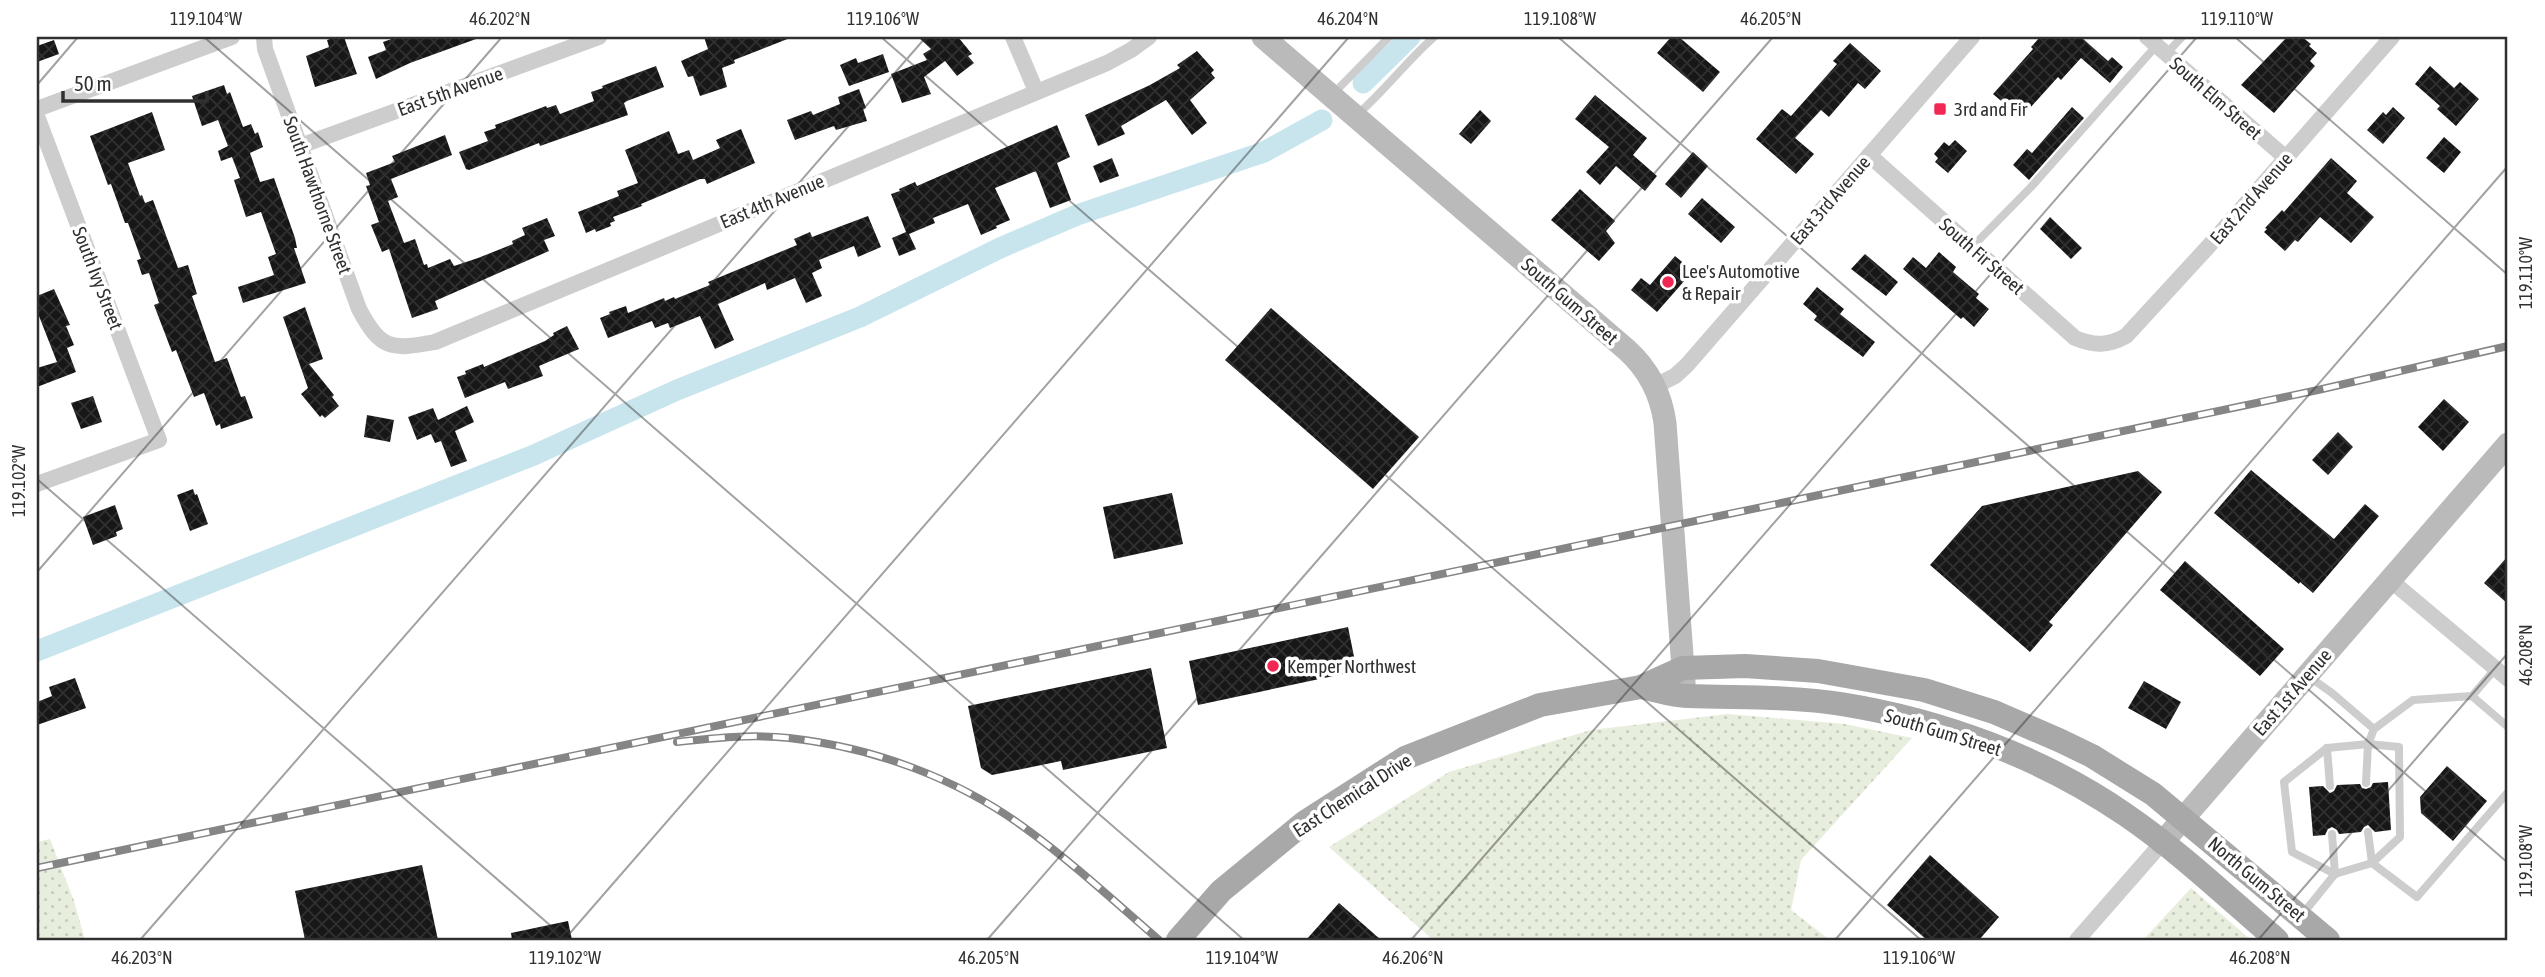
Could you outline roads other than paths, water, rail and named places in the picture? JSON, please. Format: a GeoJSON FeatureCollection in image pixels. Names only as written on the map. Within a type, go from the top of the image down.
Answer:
{"type":"FeatureCollection","features":[{"type":"Feature","properties":{"kind":"main road","name":"South Gum Street"},"geometry":{"type":"LineString","coordinates":[[1263,37],[1641,364],[1655,386],[1665,423],[1685,696],[1809,699],[1878,711],[1946,729],[2012,753],[2076,784],[2125,814],[2162,843]]}},
{"type":"Feature","properties":{"kind":"main road","name":"East 1st Avenue"},"geometry":{"type":"LineString","coordinates":[[2162,843],[2508,444]]}},
{"type":"Feature","properties":{"kind":"main road","name":"South Gum Street"},"geometry":{"type":"LineString","coordinates":[[1684,668],[1745,666],[1818,671],[1891,682],[1962,701],[2028,725],[2092,756],[2153,793],[2185,817]]}},
{"type":"Feature","properties":{"kind":"main road","name":"East Chemical Drive"},"geometry":{"type":"LineString","coordinates":[[1178,940],[1221,891],[1306,821],[1405,758],[1540,705],[1641,687],[1684,668]]}},
{"type":"Feature","properties":{"kind":"main road","name":"East Chemical Drive"},"geometry":{"type":"LineString","coordinates":[[1641,687],[1685,696]]}},
{"type":"Feature","properties":{"kind":"main road","name":"North Gum Street"},"geometry":{"type":"LineString","coordinates":[[2185,817],[2329,940]]}},
{"type":"Feature","properties":{"kind":"main road","name":"North Gum Street"},"geometry":{"type":"LineString","coordinates":[[2162,843],[2277,940]]}},
{"type":"Feature","properties":{"kind":"street"},"geometry":{"type":"LineString","coordinates":[[37,109],[232,37]]}},
{"type":"Feature","properties":{"kind":"street","name":"South Hawthorne Street"},"geometry":{"type":"LineString","coordinates":[[264,37],[265,49],[359,309],[370,330],[388,345]]}},
{"type":"Feature","properties":{"kind":"street","name":"East 5th Avenue"},"geometry":{"type":"LineString","coordinates":[[300,146],[600,37]]}},
{"type":"Feature","properties":{"kind":"street"},"geometry":{"type":"LineString","coordinates":[[1013,37],[1036,91]]}},
{"type":"Feature","properties":{"kind":"street","name":"East 4th Avenue"},"geometry":{"type":"LineString","coordinates":[[388,345],[399,347],[435,342],[1107,63],[1149,37]]}},
{"type":"Feature","properties":{"kind":"street","name":"East 3rd Avenue"},"geometry":{"type":"LineString","coordinates":[[1655,386],[1675,376],[1687,365],[1972,37]]}},
{"type":"Feature","properties":{"kind":"street","name":"East 2nd Avenue"},"geometry":{"type":"LineString","coordinates":[[2101,345],[2113,343],[2126,336],[2392,37]]}},
{"type":"Feature","properties":{"kind":"street","name":"South Elm Street"},"geometry":{"type":"LineString","coordinates":[[2157,45],[2286,158]]}},
{"type":"Feature","properties":{"kind":"street","name":"South Ivy Street"},"geometry":{"type":"LineString","coordinates":[[37,116],[159,440],[37,484]]}},
{"type":"Feature","properties":{"kind":"street","name":"South Fir Street"},"geometry":{"type":"LineString","coordinates":[[1869,155],[2075,338],[2088,344],[2101,345]]}},
{"type":"Feature","properties":{"kind":"street"},"geometry":{"type":"LineString","coordinates":[[2389,579],[2502,673]]}},
{"type":"Feature","properties":{"kind":"street","name":"East 1st Avenue"},"geometry":{"type":"LineString","coordinates":[[2077,940],[2162,843]]}},
{"type":"Feature","properties":{"kind":"lane"},"geometry":{"type":"LineString","coordinates":[[1332,96],[1389,37]]}},
{"type":"Feature","properties":{"kind":"lane"},"geometry":{"type":"LineString","coordinates":[[1355,116],[1382,92],[1434,37]]}},
{"type":"Feature","properties":{"kind":"lane"},"geometry":{"type":"LineString","coordinates":[[1972,247],[2031,187],[2157,45],[2182,37]]}},
{"type":"Feature","properties":{"kind":"lane"},"geometry":{"type":"LineString","coordinates":[[2366,783],[2368,744],[2374,729],[2413,699],[2472,696],[2502,673]]}},
{"type":"Feature","properties":{"kind":"lane"},"geometry":{"type":"LineString","coordinates":[[2307,675],[2374,729]]}},
{"type":"Feature","properties":{"kind":"lane"},"geometry":{"type":"LineString","coordinates":[[2472,696],[2508,727]]}},
{"type":"Feature","properties":{"kind":"lane"},"geometry":{"type":"LineString","coordinates":[[2301,916],[2335,874],[2372,863],[2400,837],[2399,747],[2368,744],[2328,748],[2284,782],[2292,852],[2335,874]]}},
{"type":"Feature","properties":{"kind":"lane"},"geometry":{"type":"LineString","coordinates":[[2328,748],[2330,786]]}},
{"type":"Feature","properties":{"kind":"lane"},"geometry":{"type":"LineString","coordinates":[[2368,832],[2372,863],[2417,897],[2508,792]]}},
{"type":"Feature","properties":{"kind":"lane"},"geometry":{"type":"LineString","coordinates":[[2332,834],[2335,874]]}},
{"type":"Feature","properties":{"kind":"waterway"},"geometry":{"type":"LineString","coordinates":[[1363,83],[1410,37]]}},
{"type":"Feature","properties":{"kind":"waterway"},"geometry":{"type":"LineString","coordinates":[[37,651],[534,455],[677,390],[860,317],[1000,248],[1077,215],[1264,152],[1322,120]]}},
{"type":"Feature","properties":{"kind":"railway"},"geometry":{"type":"LineString","coordinates":[[37,868],[2318,390],[2508,346]]}},
{"type":"Feature","properties":{"kind":"railway"},"geometry":{"type":"LineString","coordinates":[[677,742],[747,736],[789,738],[851,749],[913,768],[971,794],[1025,828],[1159,940]]}},
{"type":"Feature","properties":{"kind":"place","name":"3rd and Fir"},"geometry":{"type":"Point","coordinates":[1940,109]}},
{"type":"Feature","properties":{"kind":"place","name":"Lee's Automotive & Repair"},"geometry":{"type":"Point","coordinates":[1668,282]}},
{"type":"Feature","properties":{"kind":"place","name":"Kemper Northwest"},"geometry":{"type":"Point","coordinates":[1273,666]}}]}
